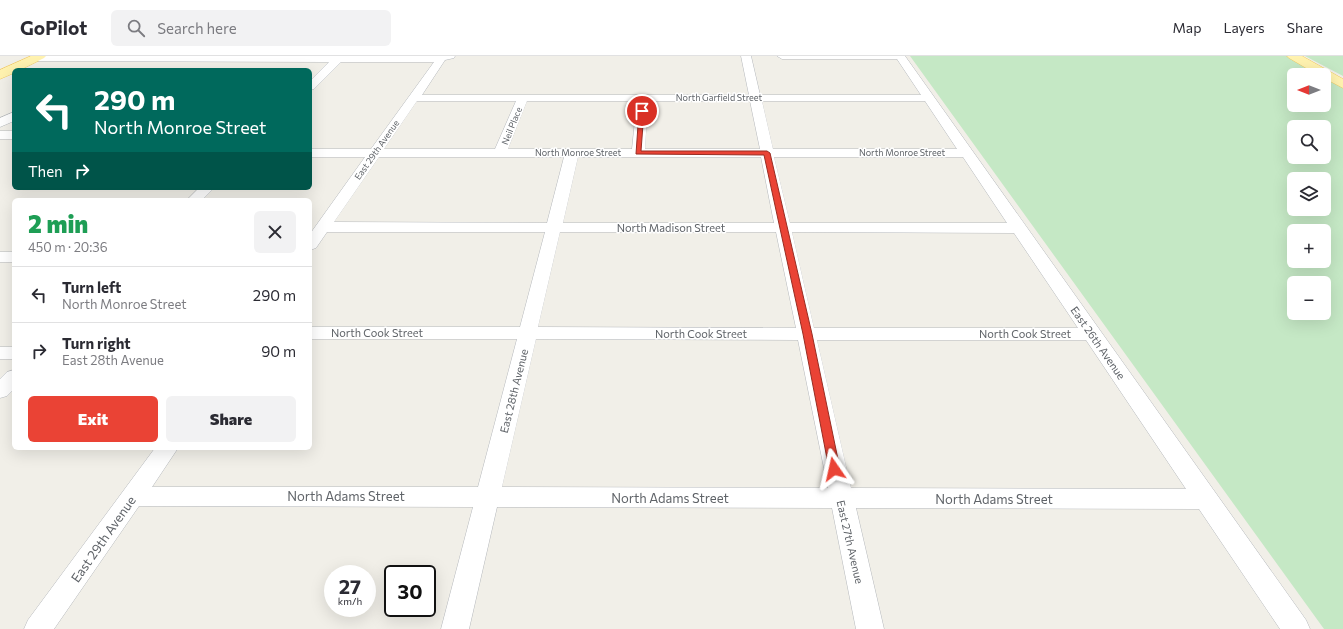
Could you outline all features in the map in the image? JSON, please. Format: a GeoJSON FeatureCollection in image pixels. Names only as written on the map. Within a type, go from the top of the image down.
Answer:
{"type":"FeatureCollection","features":[{"type":"Feature","properties":{"kind":"main road"},"geometry":{"type":"LineString","coordinates":[[0,65],[17,56]]}},
{"type":"Feature","properties":{"kind":"main road"},"geometry":{"type":"LineString","coordinates":[[1293,56],[1342,82]]}},
{"type":"Feature","properties":{"kind":"main road"},"geometry":{"type":"LineString","coordinates":[[1300,56],[1342,82]]}},
{"type":"Feature","properties":{"kind":"main road"},"geometry":{"type":"LineString","coordinates":[[15,68],[38,57]]}},
{"type":"Feature","properties":{"kind":"main road"},"geometry":{"type":"LineString","coordinates":[[0,75],[12,69]]}},
{"type":"Feature","properties":{"kind":"street"},"geometry":{"type":"LineString","coordinates":[[38,57],[432,59],[445,56]]}},
{"type":"Feature","properties":{"kind":"street","name":"East 29th Avenue"},"geometry":{"type":"LineString","coordinates":[[312,242],[413,98],[445,56]]}},
{"type":"Feature","properties":{"kind":"street","name":"East 27th Avenue"},"geometry":{"type":"LineString","coordinates":[[746,56],[807,334],[840,498],[870,629]]}},
{"type":"Feature","properties":{"kind":"street"},"geometry":{"type":"LineString","coordinates":[[782,56],[900,56]]}},
{"type":"Feature","properties":{"kind":"street","name":"East 26th Avenue"},"geometry":{"type":"LineString","coordinates":[[900,56],[1296,629]]}},
{"type":"Feature","properties":{"kind":"street"},"geometry":{"type":"LineString","coordinates":[[114,68],[131,58]]}},
{"type":"Feature","properties":{"kind":"street"},"geometry":{"type":"LineString","coordinates":[[312,85],[339,58]]}},
{"type":"Feature","properties":{"kind":"street","name":"North Garfield Street"},"geometry":{"type":"LineString","coordinates":[[413,98],[929,98]]}},
{"type":"Feature","properties":{"kind":"street","name":"Neil Place"},"geometry":{"type":"LineString","coordinates":[[500,153],[523,98]]}},
{"type":"Feature","properties":{"kind":"street"},"geometry":{"type":"LineString","coordinates":[[638,153],[643,98]]}},
{"type":"Feature","properties":{"kind":"street"},"geometry":{"type":"LineString","coordinates":[[0,123],[12,117]]}},
{"type":"Feature","properties":{"kind":"street"},"geometry":{"type":"LineString","coordinates":[[0,135],[12,135]]}},
{"type":"Feature","properties":{"kind":"street","name":"North Monroe Street"},"geometry":{"type":"LineString","coordinates":[[312,153],[967,153]]}},
{"type":"Feature","properties":{"kind":"street","name":"East 28th Avenue"},"geometry":{"type":"LineString","coordinates":[[455,629],[572,153]]}},
{"type":"Feature","properties":{"kind":"street"},"geometry":{"type":"LineString","coordinates":[[196,198],[205,190]]}},
{"type":"Feature","properties":{"kind":"street","name":"North Madison Street"},"geometry":{"type":"LineString","coordinates":[[322,227],[1019,228]]}},
{"type":"Feature","properties":{"kind":"street"},"geometry":{"type":"LineString","coordinates":[[0,257],[12,257]]}},
{"type":"Feature","properties":{"kind":"street","name":"North Cook Street"},"geometry":{"type":"LineString","coordinates":[[312,333],[1092,334]]}},
{"type":"Feature","properties":{"kind":"street"},"geometry":{"type":"LineString","coordinates":[[0,353],[12,353]]}},
{"type":"Feature","properties":{"kind":"street"},"geometry":{"type":"LineString","coordinates":[[0,391],[12,379]]}},
{"type":"Feature","properties":{"kind":"street","name":"East 29th Avenue"},"geometry":{"type":"LineString","coordinates":[[38,629],[166,450]]}},
{"type":"Feature","properties":{"kind":"street","name":"North Adams Street"},"geometry":{"type":"LineString","coordinates":[[133,496],[1206,499]]}},
{"type":"Feature","properties":{"kind":"green space"},"geometry":{"type":"Polygon","coordinates":[[[910,56],[1287,56],[1309,68],[1287,68],[1287,112],[1331,112],[1331,80],[1343,87],[1343,629],[1324,629],[910,56]]]}},
{"type":"Feature","properties":{"kind":"green space"},"geometry":{"type":"Polygon","coordinates":[[[1305,56],[1343,56],[1343,76],[1331,70],[1331,68],[1328,68],[1305,56]]]}},
{"type":"Feature","properties":{"kind":"route"},"geometry":{"type":"LineString","coordinates":[[642,111],[638,153],[767,153],[807,334],[834,469]]}}]}
